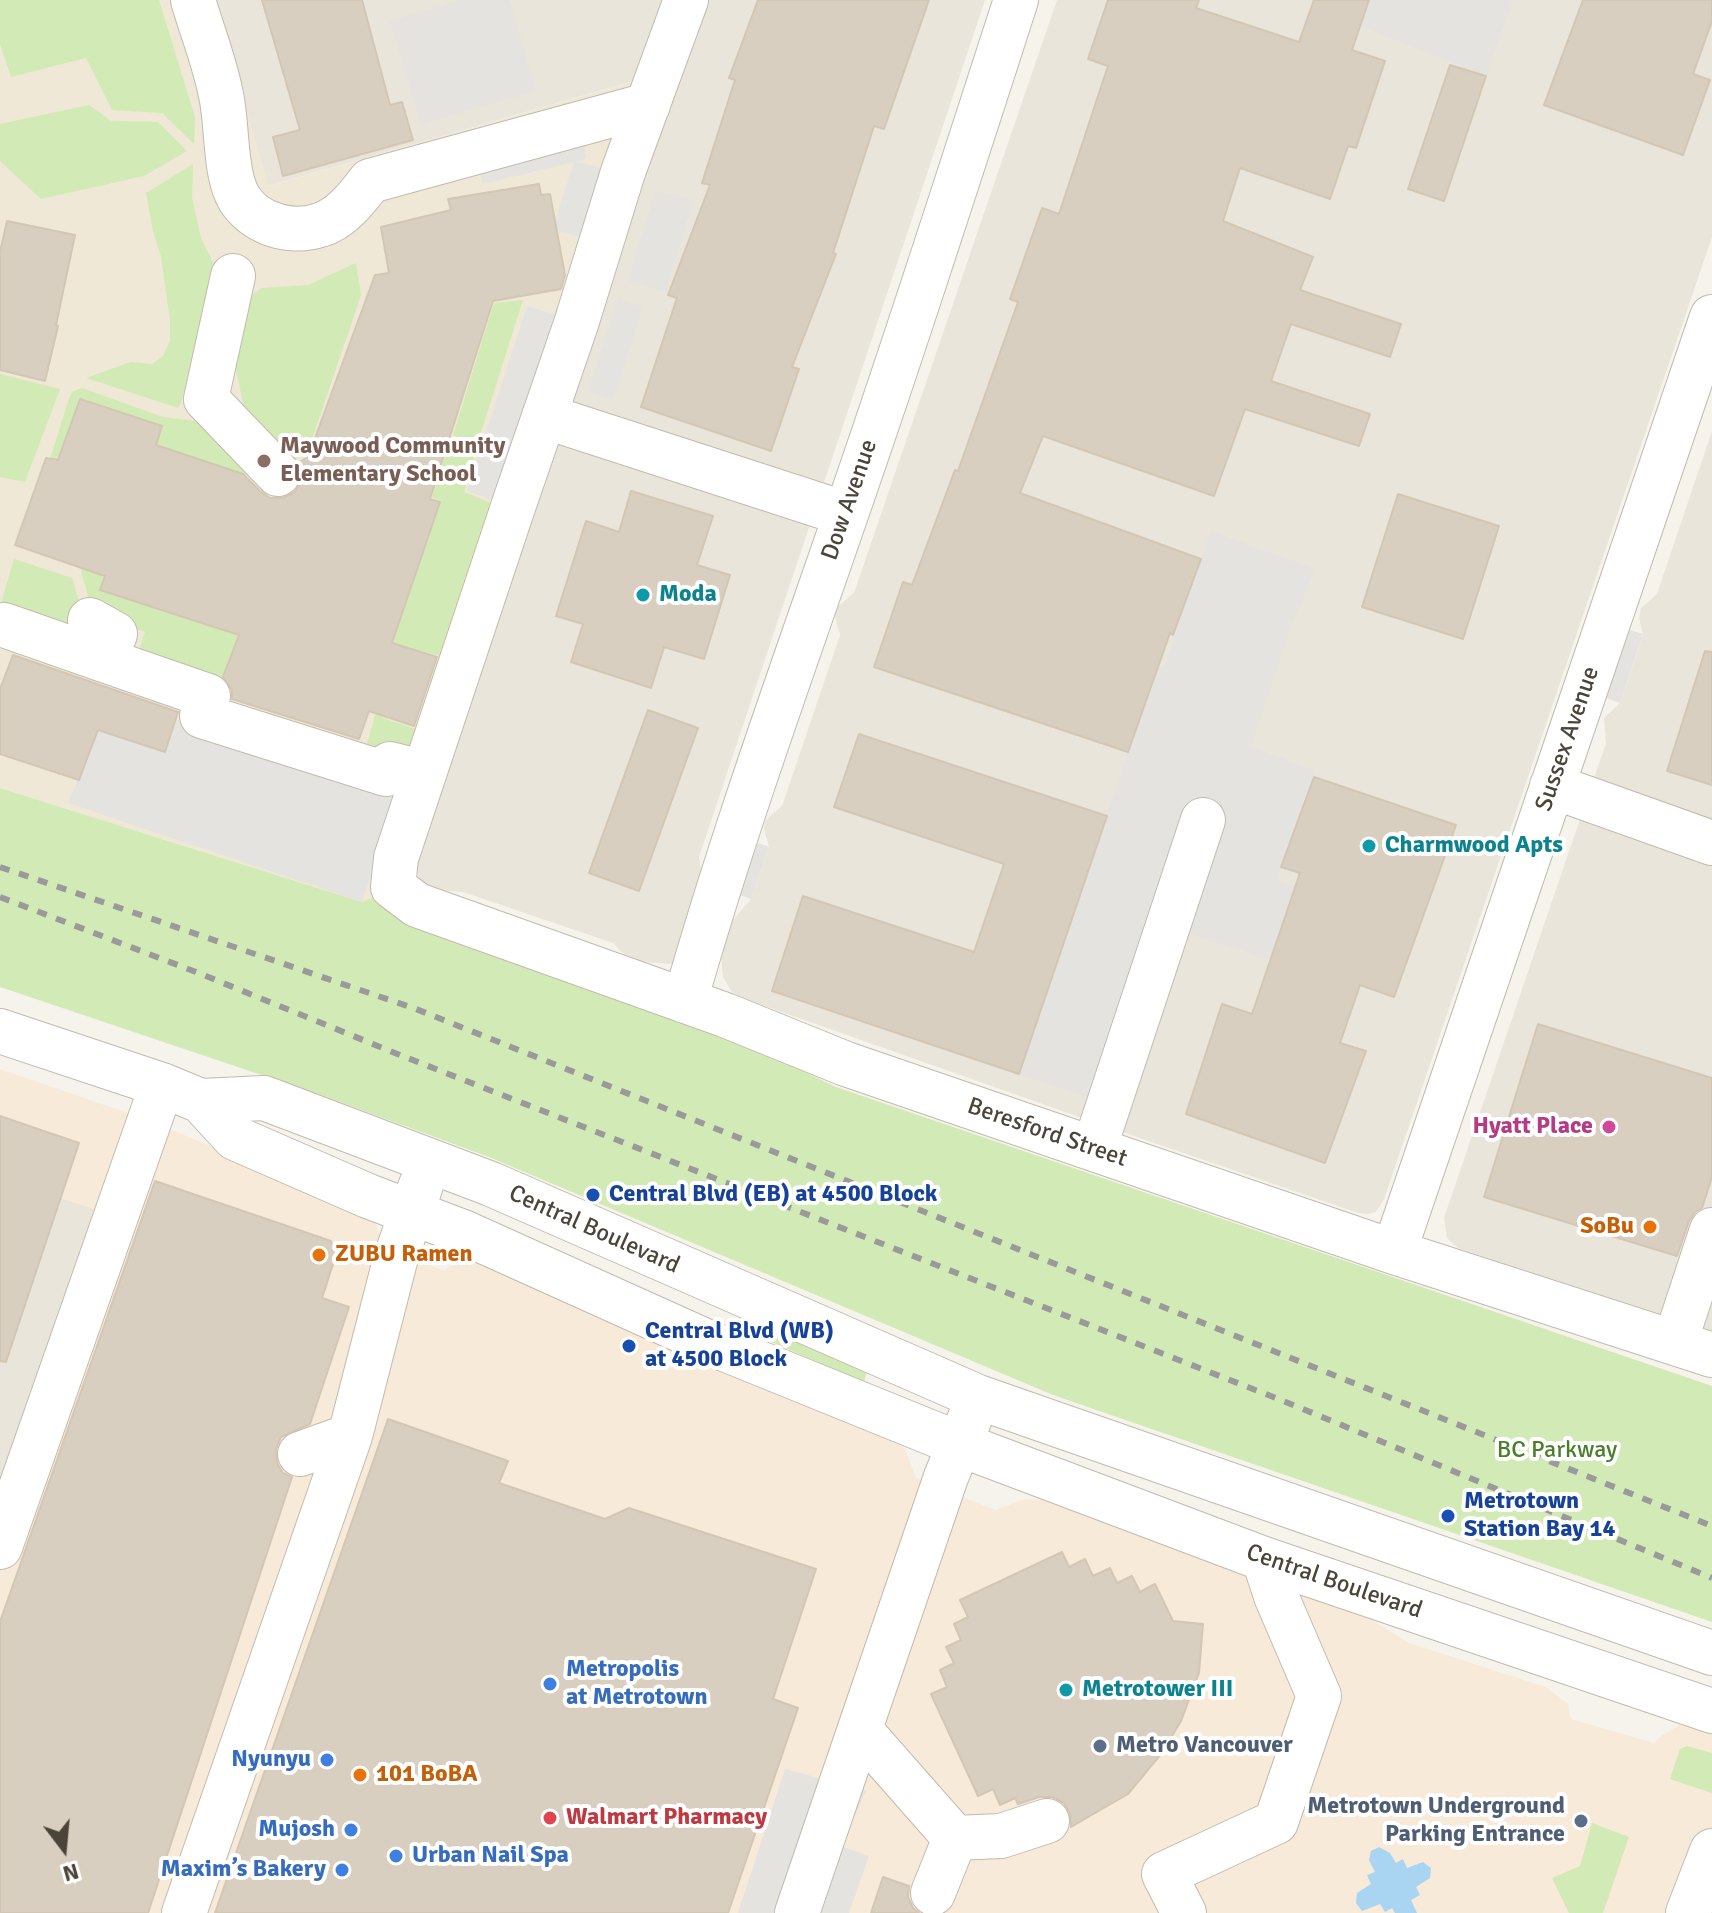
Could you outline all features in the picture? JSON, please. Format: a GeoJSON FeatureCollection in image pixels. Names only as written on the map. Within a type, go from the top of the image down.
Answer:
{"type":"FeatureCollection","features":[{"type":"Feature","properties":{"kind":"street"},"geometry":{"type":"LineString","coordinates":[[193,0],[221,93],[234,187],[249,213],[274,225],[298,229],[323,225],[354,202],[370,181],[648,105]]}},
{"type":"Feature","properties":{"kind":"street"},"geometry":{"type":"LineString","coordinates":[[686,0],[623,172],[544,416],[846,514]]}},
{"type":"Feature","properties":{"kind":"street","name":"Dow Avenue"},"geometry":{"type":"LineString","coordinates":[[685,1001],[714,905],[1016,0]]}},
{"type":"Feature","properties":{"kind":"street"},"geometry":{"type":"LineString","coordinates":[[233,276],[206,399],[278,474]]}},
{"type":"Feature","properties":{"kind":"street","name":"Sussex Avenue"},"geometry":{"type":"LineString","coordinates":[[1394,1252],[1712,317]]}},
{"type":"Feature","properties":{"kind":"street","name":"Beresford Street"},"geometry":{"type":"LineString","coordinates":[[544,416],[396,858],[393,887],[417,905],[685,1001],[846,1064],[1394,1252],[1693,1348]]}},
{"type":"Feature","properties":{"kind":"street"},"geometry":{"type":"LineString","coordinates":[[90,620],[115,634],[104,660]]}},
{"type":"Feature","properties":{"kind":"street"},"geometry":{"type":"LineString","coordinates":[[4,625],[208,696],[202,716],[360,757],[386,774],[390,764],[406,768]]}},
{"type":"Feature","properties":{"kind":"street"},"geometry":{"type":"LineString","coordinates":[[1552,786],[1712,843]]}},
{"type":"Feature","properties":{"kind":"street"},"geometry":{"type":"LineString","coordinates":[[1094,1149],[1203,820]]}},
{"type":"Feature","properties":{"kind":"street","name":"Central Boulevard"},"geometry":{"type":"LineString","coordinates":[[0,1031],[181,1093],[264,1098],[491,1184],[978,1397],[1712,1653]]}},
{"type":"Feature","properties":{"kind":"street"},"geometry":{"type":"LineString","coordinates":[[0,1547],[181,1093]]}},
{"type":"Feature","properties":{"kind":"street","name":"Central Boulevard"},"geometry":{"type":"LineString","coordinates":[[181,1093],[235,1138],[463,1232],[705,1341],[959,1444],[1264,1559],[1712,1711]]}},
{"type":"Feature","properties":{"kind":"street"},"geometry":{"type":"LineString","coordinates":[[184,1913],[350,1436],[396,1257],[430,1160]]}},
{"type":"Feature","properties":{"kind":"street"},"geometry":{"type":"LineString","coordinates":[[1693,1348],[1712,1230]]}},
{"type":"Feature","properties":{"kind":"street"},"geometry":{"type":"LineString","coordinates":[[797,1913],[978,1397]]}},
{"type":"Feature","properties":{"kind":"street"},"geometry":{"type":"LineString","coordinates":[[300,1454],[350,1436]]}},
{"type":"Feature","properties":{"kind":"street"},"geometry":{"type":"LineString","coordinates":[[1184,1913],[1164,1874],[1276,1822],[1319,1696],[1276,1596],[1264,1559]]}},
{"type":"Feature","properties":{"kind":"street"},"geometry":{"type":"LineString","coordinates":[[860,1730],[955,1838]]}},
{"type":"Feature","properties":{"kind":"street"},"geometry":{"type":"LineString","coordinates":[[955,1838],[1001,1836],[1047,1821]]}},
{"type":"Feature","properties":{"kind":"street"},"geometry":{"type":"LineString","coordinates":[[933,1893],[955,1838]]}},
{"type":"Feature","properties":{"kind":"street"},"geometry":{"type":"LineString","coordinates":[[1688,1913],[1712,1851]]}},
{"type":"Feature","properties":{"kind":"shaded area","name":"Maywood Community Elementary School"},"geometry":{"type":"Polygon","coordinates":[[[0,0],[214,0],[269,186],[659,74],[382,893],[362,902],[0,788],[0,0]]]}},
{"type":"Feature","properties":{"kind":"shaded area"},"geometry":{"type":"Polygon","coordinates":[[[214,0],[985,0],[699,857],[702,875],[675,964],[643,962],[624,954],[613,943],[463,892],[436,890],[420,881],[415,866],[658,74],[268,186],[214,0]]]}},
{"type":"Feature","properties":{"kind":"shaded area"},"geometry":{"type":"Polygon","coordinates":[[[461,0],[510,0],[536,91],[421,124],[390,21],[461,0]]]}},
{"type":"Feature","properties":{"kind":"shaded area"},"geometry":{"type":"Polygon","coordinates":[[[1057,0],[1712,0],[1712,237],[1384,1199],[1376,1212],[1358,1213],[742,998],[732,992],[723,977],[721,957],[732,921],[751,899],[769,847],[765,821],[782,806],[840,635],[836,608],[854,593],[1057,0]]]}},
{"type":"Feature","properties":{"kind":"shaded area"},"geometry":{"type":"Polygon","coordinates":[[[1369,0],[1513,0],[1486,76],[1360,26],[1369,0]]]}},
{"type":"Feature","properties":{"kind":"shaded area"},"geometry":{"type":"Polygon","coordinates":[[[583,143],[587,158],[578,162],[605,169],[583,238],[552,229],[574,162],[483,184],[479,169],[583,143]]]}},
{"type":"Feature","properties":{"kind":"shaded area"},"geometry":{"type":"Polygon","coordinates":[[[655,190],[693,201],[666,292],[628,281],[655,190]]]}},
{"type":"Feature","properties":{"kind":"shaded area"},"geometry":{"type":"Polygon","coordinates":[[[618,299],[643,307],[613,401],[588,392],[618,299]]]}},
{"type":"Feature","properties":{"kind":"shaded area"},"geometry":{"type":"Polygon","coordinates":[[[527,306],[568,318],[502,503],[467,491],[527,306]]]}},
{"type":"Feature","properties":{"kind":"shaded area"},"geometry":{"type":"Polygon","coordinates":[[[1712,431],[1712,1334],[1458,1248],[1447,1238],[1444,1218],[1606,743],[1604,718],[1620,703],[1643,635],[1639,618],[1641,608],[1657,594],[1712,431]]]}},
{"type":"Feature","properties":{"kind":"shaded area"},"geometry":{"type":"Polygon","coordinates":[[[1211,531],[1315,569],[1289,632],[1251,747],[1316,771],[1277,880],[1295,887],[1271,960],[1183,931],[1221,821],[1225,818],[1188,806],[1088,1097],[1019,1074],[1128,752],[1158,668],[1165,665],[1211,531]]]}},
{"type":"Feature","properties":{"kind":"shaded area"},"geometry":{"type":"Polygon","coordinates":[[[1630,630],[1643,634],[1620,703],[1606,698],[1630,630]]]}},
{"type":"Feature","properties":{"kind":"shaded area"},"geometry":{"type":"Polygon","coordinates":[[[177,720],[397,794],[362,902],[68,803],[98,730],[165,752],[177,720]]]}},
{"type":"Feature","properties":{"kind":"shaded area"},"geometry":{"type":"Polygon","coordinates":[[[758,843],[769,847],[751,899],[740,895],[758,843]]]}},
{"type":"Feature","properties":{"kind":"shaded area"},"geometry":{"type":"Polygon","coordinates":[[[0,1069],[151,1121],[363,1211],[374,1219],[383,1245],[444,1271],[452,1265],[477,1261],[892,1437],[905,1449],[916,1478],[995,1510],[1025,1499],[1043,1500],[1331,1595],[1409,1643],[1546,1687],[1568,1704],[1571,1719],[1654,1743],[1680,1725],[1712,1728],[1712,1913],[0,1913],[0,1568],[118,1217],[0,1178],[0,1069]]]}},
{"type":"Feature","properties":{"kind":"shaded area"},"geometry":{"type":"Polygon","coordinates":[[[0,1178],[119,1217],[0,1568],[0,1178]]]}},
{"type":"Feature","properties":{"kind":"shaded area"},"geometry":{"type":"Polygon","coordinates":[[[785,1769],[866,1791],[841,1846],[869,1856],[849,1913],[738,1913],[785,1769]]]}},
{"type":"Feature","properties":{"kind":"green space"},"geometry":{"type":"Polygon","coordinates":[[[0,0],[159,0],[195,117],[194,144],[162,113],[112,110],[86,58],[11,77],[0,44],[0,0]]]}},
{"type":"Feature","properties":{"kind":"green space"},"geometry":{"type":"Polygon","coordinates":[[[89,105],[111,121],[158,122],[187,151],[144,176],[41,199],[0,161],[0,124],[89,105]]]}},
{"type":"Feature","properties":{"kind":"green space"},"geometry":{"type":"Polygon","coordinates":[[[193,164],[192,198],[201,238],[214,264],[178,408],[86,378],[131,362],[152,364],[163,356],[170,341],[170,321],[161,256],[146,193],[193,164]]]}},
{"type":"Feature","properties":{"kind":"green space"},"geometry":{"type":"Polygon","coordinates":[[[356,263],[361,295],[307,454],[289,461],[243,404],[235,363],[251,295],[262,288],[308,285],[356,263]]]}},
{"type":"Feature","properties":{"kind":"green space"},"geometry":{"type":"Polygon","coordinates":[[[523,300],[477,445],[453,435],[494,303],[523,300]]]}},
{"type":"Feature","properties":{"kind":"green space"},"geometry":{"type":"Polygon","coordinates":[[[0,374],[60,389],[25,482],[0,477],[0,374]]]}},
{"type":"Feature","properties":{"kind":"green space"},"geometry":{"type":"Polygon","coordinates":[[[82,388],[163,417],[205,422],[267,482],[156,445],[162,426],[80,399],[58,461],[50,459],[72,392],[82,388]]]}},
{"type":"Feature","properties":{"kind":"green space"},"geometry":{"type":"Polygon","coordinates":[[[449,444],[475,453],[464,492],[499,506],[448,658],[402,646],[388,683],[380,681],[441,501],[432,497],[449,444]]]}},
{"type":"Feature","properties":{"kind":"green space"},"geometry":{"type":"Polygon","coordinates":[[[14,559],[72,578],[87,627],[79,645],[0,607],[14,559]]]}},
{"type":"Feature","properties":{"kind":"green space"},"geometry":{"type":"Polygon","coordinates":[[[78,560],[106,571],[100,590],[239,635],[219,687],[136,659],[145,632],[93,614],[78,560]]]}},
{"type":"Feature","properties":{"kind":"green space"},"geometry":{"type":"Polygon","coordinates":[[[377,709],[384,711],[383,718],[424,732],[416,761],[366,747],[377,709]]]}},
{"type":"Feature","properties":{"kind":"green space","name":"BC Parkway"},"geometry":{"type":"Polygon","coordinates":[[[0,788],[362,902],[382,893],[444,938],[747,1044],[836,1087],[1712,1386],[1712,1622],[1053,1395],[489,1157],[321,1095],[0,987],[0,788]]]}},
{"type":"Feature","properties":{"kind":"green space"},"geometry":{"type":"Polygon","coordinates":[[[764,1332],[869,1365],[864,1382],[762,1338],[764,1332]]]}},
{"type":"Feature","properties":{"kind":"green space"},"geometry":{"type":"Polygon","coordinates":[[[1687,1746],[1712,1753],[1712,1793],[1670,1779],[1680,1749],[1687,1746]]]}},
{"type":"Feature","properties":{"kind":"green space"},"geometry":{"type":"Polygon","coordinates":[[[1592,1823],[1629,1837],[1603,1913],[1569,1913],[1552,1878],[1580,1866],[1592,1823]]]}},
{"type":"Feature","properties":{"kind":"water"},"geometry":{"type":"Polygon","coordinates":[[[1379,1847],[1390,1853],[1396,1863],[1403,1859],[1407,1868],[1423,1862],[1431,1868],[1430,1878],[1416,1887],[1420,1895],[1411,1900],[1417,1913],[1395,1913],[1392,1908],[1385,1912],[1380,1904],[1362,1911],[1356,1903],[1357,1893],[1371,1884],[1367,1875],[1375,1872],[1369,1860],[1371,1851],[1379,1847]]]}},
{"type":"Feature","properties":{"kind":"building"},"geometry":{"type":"Polygon","coordinates":[[[262,0],[362,0],[390,105],[402,102],[413,140],[283,176],[273,137],[300,130],[262,0]]]}},
{"type":"Feature","properties":{"kind":"building"},"geometry":{"type":"Polygon","coordinates":[[[758,0],[929,0],[884,129],[874,126],[833,253],[836,254],[792,367],[799,369],[771,451],[641,407],[677,298],[668,295],[710,185],[702,183],[735,80],[729,78],[758,0]]]}},
{"type":"Feature","properties":{"kind":"building"},"geometry":{"type":"Polygon","coordinates":[[[1108,0],[1199,0],[1196,8],[1299,42],[1314,0],[1369,0],[1352,50],[1385,61],[1356,148],[1348,146],[1330,199],[1240,168],[1223,221],[1313,257],[1300,290],[1401,324],[1390,357],[1291,324],[1271,381],[1370,414],[1359,446],[1245,409],[1214,496],[1043,436],[1020,493],[1201,559],[1173,635],[1170,633],[1128,752],[874,667],[903,582],[912,585],[955,470],[958,471],[1018,302],[1010,299],[1042,208],[1059,214],[1108,66],[1088,59],[1108,0]]]}},
{"type":"Feature","properties":{"kind":"building"},"geometry":{"type":"Polygon","coordinates":[[[1583,0],[1712,0],[1712,21],[1693,74],[1710,80],[1683,155],[1544,105],[1583,0]]]}},
{"type":"Feature","properties":{"kind":"building"},"geometry":{"type":"Polygon","coordinates":[[[1450,65],[1486,76],[1444,201],[1408,189],[1450,65]]]}},
{"type":"Feature","properties":{"kind":"building"},"geometry":{"type":"Polygon","coordinates":[[[539,184],[541,195],[550,194],[565,275],[561,289],[493,301],[430,499],[440,502],[392,643],[437,657],[414,726],[369,711],[359,739],[232,699],[232,690],[223,677],[239,635],[100,590],[105,576],[15,545],[46,458],[58,460],[80,399],[162,426],[156,445],[243,474],[270,498],[283,498],[295,492],[302,480],[299,462],[308,457],[375,275],[389,273],[381,227],[451,210],[448,199],[539,184]]]}},
{"type":"Feature","properties":{"kind":"building"},"geometry":{"type":"Polygon","coordinates":[[[7,221],[75,235],[45,381],[0,370],[0,252],[7,221]]]}},
{"type":"Feature","properties":{"kind":"building","name":"Moda"},"geometry":{"type":"Polygon","coordinates":[[[631,491],[713,516],[697,565],[730,575],[704,659],[664,647],[651,688],[571,662],[583,624],[556,616],[586,521],[619,532],[631,491]]]}},
{"type":"Feature","properties":{"kind":"building"},"geometry":{"type":"Polygon","coordinates":[[[1398,494],[1499,526],[1463,639],[1362,607],[1398,494]]]}},
{"type":"Feature","properties":{"kind":"building"},"geometry":{"type":"Polygon","coordinates":[[[1705,651],[1712,652],[1712,785],[1667,771],[1705,651]]]}},
{"type":"Feature","properties":{"kind":"building"},"geometry":{"type":"Polygon","coordinates":[[[13,655],[178,712],[165,752],[98,730],[79,780],[0,754],[0,689],[13,655]]]}},
{"type":"Feature","properties":{"kind":"building"},"geometry":{"type":"Polygon","coordinates":[[[648,710],[698,728],[639,891],[589,873],[648,710]]]}},
{"type":"Feature","properties":{"kind":"building"},"geometry":{"type":"Polygon","coordinates":[[[859,734],[1107,816],[1019,1074],[772,991],[803,896],[974,952],[1004,864],[834,807],[859,734]]]}},
{"type":"Feature","properties":{"kind":"building"},"geometry":{"type":"Polygon","coordinates":[[[1314,777],[1456,825],[1394,997],[1360,985],[1340,1043],[1366,1051],[1325,1163],[1186,1114],[1222,1004],[1252,1014],[1300,873],[1281,867],[1314,777]]]}},
{"type":"Feature","properties":{"kind":"building","name":"Hyatt Place"},"geometry":{"type":"Polygon","coordinates":[[[1538,1024],[1712,1078],[1712,1177],[1702,1208],[1689,1221],[1677,1256],[1484,1197],[1538,1024]]]}},
{"type":"Feature","properties":{"kind":"building"},"geometry":{"type":"Polygon","coordinates":[[[0,1116],[79,1143],[6,1362],[0,1361],[0,1116]]]}},
{"type":"Feature","properties":{"kind":"building"},"geometry":{"type":"Polygon","coordinates":[[[155,1181],[331,1241],[336,1255],[322,1298],[349,1307],[310,1424],[281,1437],[276,1449],[277,1463],[283,1473],[292,1477],[148,1913],[0,1913],[0,1622],[155,1181]]]}},
{"type":"Feature","properties":{"kind":"building","name":"Metropolis at Metrotown"},"geometry":{"type":"Polygon","coordinates":[[[388,1419],[508,1461],[499,1483],[605,1519],[629,1508],[816,1569],[773,1699],[798,1708],[728,1913],[215,1913],[388,1419]]]}},
{"type":"Feature","properties":{"kind":"building","name":"Metrotower III"},"geometry":{"type":"Polygon","coordinates":[[[1062,1552],[1069,1567],[1085,1559],[1093,1576],[1110,1568],[1117,1583],[1132,1576],[1140,1592],[1155,1584],[1173,1621],[1203,1624],[1199,1673],[1181,1721],[1161,1754],[1128,1794],[1071,1827],[1070,1813],[1064,1803],[1053,1797],[1039,1797],[1018,1804],[1015,1798],[1000,1805],[993,1789],[978,1796],[931,1694],[947,1687],[940,1670],[954,1663],[946,1647],[961,1640],[954,1624],[968,1617],[960,1600],[1062,1552]]]}},
{"type":"Feature","properties":{"kind":"building"},"geometry":{"type":"Polygon","coordinates":[[[883,1877],[909,1886],[908,1897],[919,1913],[871,1913],[883,1877]]]}},
{"type":"Feature","properties":{"kind":"railway"},"geometry":{"type":"LineString","coordinates":[[0,867],[416,1009],[1712,1526]]}},
{"type":"Feature","properties":{"kind":"railway"},"geometry":{"type":"LineString","coordinates":[[0,897],[1281,1400],[1712,1578]]}},
{"type":"Feature","properties":{"kind":"place","name":"Maywood Community Elementary School"},"geometry":{"type":"Point","coordinates":[264,461]}},
{"type":"Feature","properties":{"kind":"place","name":"Moda"},"geometry":{"type":"Point","coordinates":[643,595]}},
{"type":"Feature","properties":{"kind":"place","name":"Charmwood Apts"},"geometry":{"type":"Point","coordinates":[1369,846]}},
{"type":"Feature","properties":{"kind":"place","name":"Hyatt Place"},"geometry":{"type":"Point","coordinates":[1609,1127]}},
{"type":"Feature","properties":{"kind":"place","name":"Central Blvd (EB) at 4500 Block"},"geometry":{"type":"Point","coordinates":[593,1195]}},
{"type":"Feature","properties":{"kind":"place","name":"SoBu"},"geometry":{"type":"Point","coordinates":[1650,1227]}},
{"type":"Feature","properties":{"kind":"place","name":"ZUBU Ramen"},"geometry":{"type":"Point","coordinates":[319,1255]}},
{"type":"Feature","properties":{"kind":"place","name":"Central Blvd (WB) at 4500 Block"},"geometry":{"type":"Point","coordinates":[629,1346]}},
{"type":"Feature","properties":{"kind":"place","name":"Metrotown Station Bay 14"},"geometry":{"type":"Point","coordinates":[1448,1516]}},
{"type":"Feature","properties":{"kind":"place","name":"Metropolis at Metrotown"},"geometry":{"type":"Point","coordinates":[550,1684]}},
{"type":"Feature","properties":{"kind":"place","name":"Metrotower III"},"geometry":{"type":"Point","coordinates":[1066,1690]}},
{"type":"Feature","properties":{"kind":"place","name":"Metro Vancouver"},"geometry":{"type":"Point","coordinates":[1100,1746]}},
{"type":"Feature","properties":{"kind":"place","name":"Nyunyu"},"geometry":{"type":"Point","coordinates":[327,1760]}},
{"type":"Feature","properties":{"kind":"place","name":"101 BoBA"},"geometry":{"type":"Point","coordinates":[360,1775]}},
{"type":"Feature","properties":{"kind":"place","name":"Walmart Pharmacy"},"geometry":{"type":"Point","coordinates":[550,1818]}},
{"type":"Feature","properties":{"kind":"place","name":"Metrotown Underground Parking Entrance"},"geometry":{"type":"Point","coordinates":[1581,1821]}},
{"type":"Feature","properties":{"kind":"place","name":"Mujosh"},"geometry":{"type":"Point","coordinates":[351,1830]}},
{"type":"Feature","properties":{"kind":"place","name":"Urban Nail Spa"},"geometry":{"type":"Point","coordinates":[396,1856]}},
{"type":"Feature","properties":{"kind":"place","name":"Maxim’s Bakery"},"geometry":{"type":"Point","coordinates":[342,1870]}}]}
